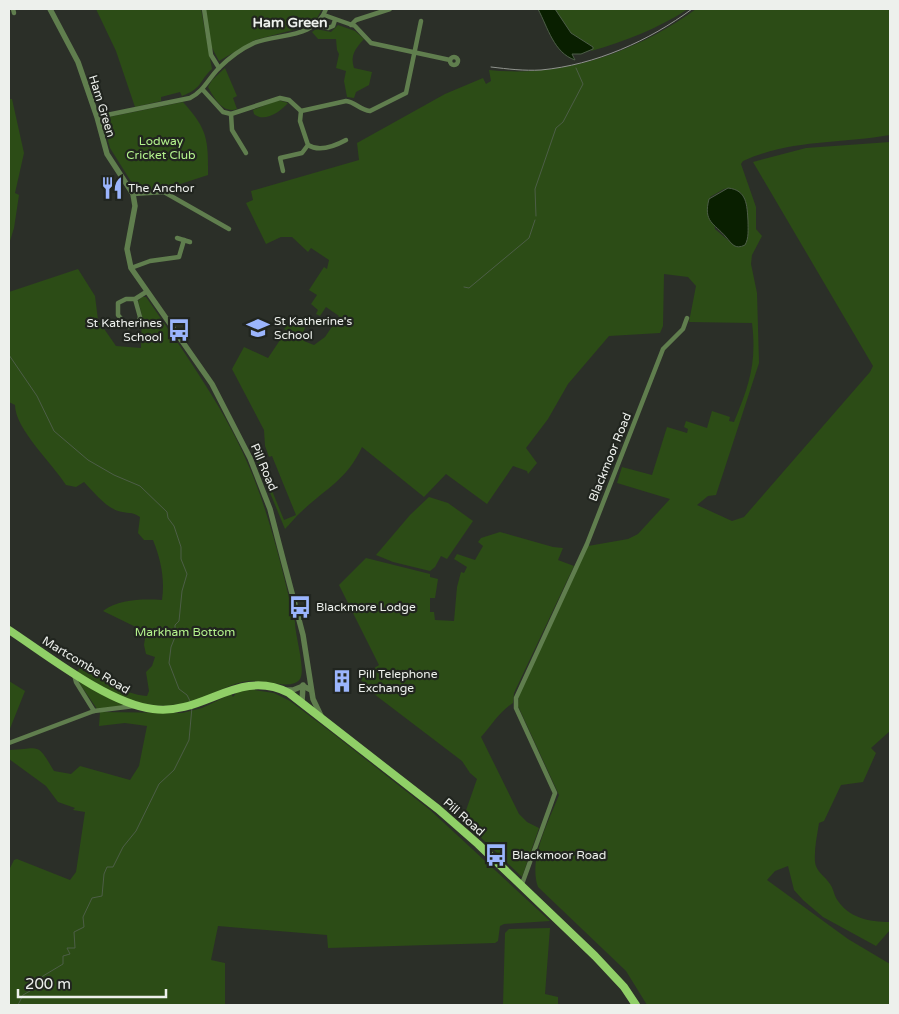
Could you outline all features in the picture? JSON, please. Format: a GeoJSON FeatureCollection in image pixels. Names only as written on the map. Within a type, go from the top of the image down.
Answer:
{"type":"FeatureCollection","features":[{"type":"Feature","properties":{"kind":"main road","name":"Martcombe Road"},"geometry":{"type":"LineString","coordinates":[[9,630],[74,673],[109,694],[135,706],[152,709],[188,708],[229,690],[257,685],[281,690],[322,718]]}},
{"type":"Feature","properties":{"kind":"main road","name":"Pill Road"},"geometry":{"type":"LineString","coordinates":[[322,718],[438,809],[522,884],[609,970],[636,1005]]}},
{"type":"Feature","properties":{"kind":"street","name":"Ham Green"},"geometry":{"type":"LineString","coordinates":[[50,9],[78,62],[98,116],[107,154],[133,194]]}},
{"type":"Feature","properties":{"kind":"street"},"geometry":{"type":"LineString","coordinates":[[204,9],[211,54],[219,68]]}},
{"type":"Feature","properties":{"kind":"street"},"geometry":{"type":"LineString","coordinates":[[98,116],[183,100],[203,90],[219,68],[239,51],[252,44],[310,30],[324,15],[326,9]]}},
{"type":"Feature","properties":{"kind":"street"},"geometry":{"type":"LineString","coordinates":[[351,25],[356,20],[390,9]]}},
{"type":"Feature","properties":{"kind":"street"},"geometry":{"type":"LineString","coordinates":[[324,15],[358,28],[372,43],[450,60]]}},
{"type":"Feature","properties":{"kind":"street"},"geometry":{"type":"LineString","coordinates":[[317,24],[328,28],[333,26],[335,20]]}},
{"type":"Feature","properties":{"kind":"street"},"geometry":{"type":"LineString","coordinates":[[301,111],[352,101],[364,110],[370,111],[403,96],[409,87],[421,21]]}},
{"type":"Feature","properties":{"kind":"street"},"geometry":{"type":"LineString","coordinates":[[203,90],[223,112],[231,114],[280,98],[289,100],[301,111]]}},
{"type":"Feature","properties":{"kind":"street"},"geometry":{"type":"LineString","coordinates":[[301,111],[300,122],[308,145],[313,149],[346,140]]}},
{"type":"Feature","properties":{"kind":"street"},"geometry":{"type":"LineString","coordinates":[[231,114],[232,130],[246,153]]}},
{"type":"Feature","properties":{"kind":"street"},"geometry":{"type":"LineString","coordinates":[[283,171],[280,158],[302,153],[308,145]]}},
{"type":"Feature","properties":{"kind":"street"},"geometry":{"type":"LineString","coordinates":[[135,299],[140,323],[138,326],[128,327],[118,315],[118,303],[126,298],[135,299],[146,292],[131,268],[127,249],[135,206],[133,194],[164,192],[229,229]]}},
{"type":"Feature","properties":{"kind":"street"},"geometry":{"type":"LineString","coordinates":[[177,238],[190,242]]}},
{"type":"Feature","properties":{"kind":"street"},"geometry":{"type":"LineString","coordinates":[[131,268],[150,261],[179,257],[184,240]]}},
{"type":"Feature","properties":{"kind":"street","name":"Pill Road"},"geometry":{"type":"LineString","coordinates":[[146,292],[212,384],[250,458],[270,510],[303,635],[307,674],[313,699],[322,718]]}},
{"type":"Feature","properties":{"kind":"street","name":"Blackmoor Road"},"geometry":{"type":"LineString","coordinates":[[522,884],[555,793],[516,708],[516,698],[587,544],[663,349],[682,329],[687,318]]}},
{"type":"Feature","properties":{"kind":"street"},"geometry":{"type":"LineString","coordinates":[[74,673],[76,682],[94,711]]}},
{"type":"Feature","properties":{"kind":"street","name":"Pill Road"},"geometry":{"type":"LineString","coordinates":[[304,704],[303,686],[307,674]]}},
{"type":"Feature","properties":{"kind":"street"},"geometry":{"type":"LineString","coordinates":[[281,690],[293,690],[303,686],[311,690]]}},
{"type":"Feature","properties":{"kind":"street"},"geometry":{"type":"LineString","coordinates":[[304,704],[313,699]]}},
{"type":"Feature","properties":{"kind":"street"},"geometry":{"type":"LineString","coordinates":[[9,743],[94,711],[135,706]]}},
{"type":"Feature","properties":{"kind":"green space"},"geometry":{"type":"Polygon","coordinates":[[[96,9],[201,9],[212,69],[197,87],[189,93],[182,96],[180,92],[161,97],[161,101],[135,107],[116,51],[96,9]]]}},
{"type":"Feature","properties":{"kind":"green space"},"geometry":{"type":"Polygon","coordinates":[[[205,9],[322,9],[316,20],[308,26],[255,40],[219,61],[211,46],[205,9]]]}},
{"type":"Feature","properties":{"kind":"green space"},"geometry":{"type":"Polygon","coordinates":[[[555,9],[688,9],[665,23],[641,34],[591,51],[593,47],[571,33],[555,9]]]}},
{"type":"Feature","properties":{"kind":"green space"},"geometry":{"type":"Polygon","coordinates":[[[696,9],[890,9],[890,135],[798,145],[761,154],[743,161],[741,164],[756,207],[756,229],[762,236],[752,255],[751,264],[757,293],[759,363],[716,495],[708,496],[697,505],[732,521],[744,517],[870,372],[873,366],[753,162],[806,148],[890,142],[890,731],[871,748],[876,753],[863,782],[841,785],[824,821],[819,823],[815,862],[817,869],[832,887],[841,905],[860,918],[890,922],[890,930],[876,946],[823,917],[794,890],[788,866],[775,871],[767,880],[848,939],[890,964],[890,1005],[647,1005],[626,971],[538,887],[536,864],[538,852],[545,828],[559,795],[518,706],[519,692],[588,546],[628,539],[638,534],[670,499],[617,483],[622,467],[652,475],[667,427],[687,433],[688,429],[684,427],[686,421],[707,428],[712,411],[730,417],[729,421],[734,422],[751,374],[753,350],[752,323],[689,322],[696,286],[688,277],[664,274],[663,326],[660,333],[609,336],[568,384],[548,419],[526,448],[537,463],[528,474],[527,471],[513,466],[487,504],[446,474],[424,497],[362,447],[356,459],[342,476],[285,529],[254,454],[260,449],[263,459],[260,461],[284,520],[296,515],[272,456],[269,457],[265,446],[264,430],[232,369],[244,347],[268,358],[284,334],[293,339],[292,334],[284,329],[291,319],[305,328],[302,335],[304,341],[314,345],[325,337],[339,316],[326,307],[320,316],[316,314],[318,310],[311,304],[317,295],[309,290],[324,267],[327,269],[329,260],[311,248],[308,252],[292,237],[281,237],[266,244],[246,203],[253,200],[251,191],[359,160],[357,143],[445,94],[483,78],[486,84],[491,81],[489,70],[544,70],[571,66],[598,59],[624,49],[649,38],[696,9]],[[730,188],[724,189],[710,197],[715,229],[729,241],[748,237],[747,205],[741,193],[730,188]]]}},
{"type":"Feature","properties":{"kind":"green space"},"geometry":{"type":"Polygon","coordinates":[[[338,25],[355,31],[364,39],[354,52],[354,68],[372,72],[369,85],[356,92],[354,98],[347,97],[344,81],[346,71],[336,68],[339,54],[336,39],[318,39],[312,32],[316,29],[331,32],[338,25]]]}},
{"type":"Feature","properties":{"kind":"green space"},"geometry":{"type":"Polygon","coordinates":[[[225,68],[237,96],[233,98],[237,109],[232,110],[223,107],[208,87],[212,80],[225,68]]]}},
{"type":"Feature","properties":{"kind":"green space"},"geometry":{"type":"Polygon","coordinates":[[[9,99],[12,99],[24,153],[15,193],[19,195],[14,228],[9,244],[9,99]]]}},
{"type":"Feature","properties":{"kind":"green space"},"geometry":{"type":"Polygon","coordinates":[[[278,100],[288,103],[281,110],[267,117],[254,114],[253,110],[278,100]]]}},
{"type":"Feature","properties":{"kind":"green space","name":"Lodway Cricket Club"},"geometry":{"type":"Polygon","coordinates":[[[183,102],[197,120],[205,136],[208,152],[208,175],[165,189],[137,191],[110,148],[103,122],[104,118],[183,102]]]}},
{"type":"Feature","properties":{"kind":"green space","name":"Markham Bottom"},"geometry":{"type":"Polygon","coordinates":[[[78,269],[95,296],[98,320],[116,346],[141,348],[142,315],[138,301],[142,297],[146,297],[191,362],[218,406],[243,452],[253,476],[271,530],[295,622],[302,668],[300,679],[296,682],[284,684],[255,681],[242,682],[182,704],[150,705],[121,696],[77,672],[81,666],[121,689],[147,696],[149,691],[146,672],[152,666],[155,657],[146,654],[144,645],[146,632],[103,611],[123,602],[162,600],[162,570],[153,540],[144,540],[138,533],[140,517],[108,506],[84,482],[76,487],[66,485],[21,425],[15,405],[9,402],[9,292],[78,269]]]}},
{"type":"Feature","properties":{"kind":"green space"},"geometry":{"type":"Polygon","coordinates":[[[429,497],[448,503],[473,521],[447,559],[441,556],[435,567],[430,571],[393,562],[376,555],[410,515],[429,497]]]}},
{"type":"Feature","properties":{"kind":"green space"},"geometry":{"type":"Polygon","coordinates":[[[500,532],[563,548],[558,560],[574,566],[514,693],[513,703],[481,737],[519,814],[527,822],[539,828],[522,877],[474,831],[476,827],[463,819],[477,779],[470,773],[462,761],[374,694],[359,678],[379,665],[339,585],[366,558],[430,574],[430,577],[438,579],[435,598],[430,598],[430,612],[434,612],[435,620],[454,621],[457,587],[461,572],[464,573],[467,567],[454,559],[457,554],[475,560],[483,546],[478,542],[481,538],[500,532]]]}},
{"type":"Feature","properties":{"kind":"green space"},"geometry":{"type":"Polygon","coordinates":[[[9,681],[25,691],[9,731],[9,681]]]}},
{"type":"Feature","properties":{"kind":"green space"},"geometry":{"type":"Polygon","coordinates":[[[78,681],[127,705],[97,709],[78,681]]]}},
{"type":"Feature","properties":{"kind":"green space"},"geometry":{"type":"Polygon","coordinates":[[[247,689],[274,693],[290,701],[331,732],[430,810],[550,921],[504,924],[500,926],[498,941],[495,943],[328,948],[327,935],[218,926],[211,960],[225,963],[225,1005],[9,1005],[9,870],[14,860],[17,859],[70,880],[76,872],[85,812],[73,810],[75,808],[58,802],[46,786],[9,759],[9,750],[37,749],[44,755],[54,771],[71,774],[80,766],[130,780],[139,766],[147,726],[125,723],[99,726],[100,712],[182,713],[202,708],[231,694],[233,697],[237,692],[247,689]]]}},
{"type":"Feature","properties":{"kind":"green space"},"geometry":{"type":"Polygon","coordinates":[[[550,928],[545,994],[558,997],[558,1005],[503,1005],[505,933],[509,929],[550,928]]]}},
{"type":"Feature","properties":{"kind":"shaded area"},"geometry":{"type":"Polygon","coordinates":[[[538,9],[555,9],[571,33],[593,47],[593,49],[581,54],[572,54],[575,60],[568,57],[552,39],[538,9]]]}},
{"type":"Feature","properties":{"kind":"shaded area"},"geometry":{"type":"Polygon","coordinates":[[[728,188],[739,192],[745,199],[746,204],[748,237],[745,245],[739,247],[732,244],[711,221],[707,213],[709,199],[728,188]]]}},
{"type":"Feature","properties":{"kind":"waterway"},"geometry":{"type":"LineString","coordinates":[[536,216],[535,189],[556,128],[563,122],[583,84],[576,68]]}},
{"type":"Feature","properties":{"kind":"waterway"},"geometry":{"type":"LineString","coordinates":[[9,127],[9,137]]}},
{"type":"Feature","properties":{"kind":"waterway"},"geometry":{"type":"LineString","coordinates":[[9,146],[9,158]]}},
{"type":"Feature","properties":{"kind":"waterway"},"geometry":{"type":"LineString","coordinates":[[464,287],[469,288],[529,238],[535,220]]}},
{"type":"Feature","properties":{"kind":"waterway"},"geometry":{"type":"LineString","coordinates":[[9,355],[37,396],[54,431],[88,460],[114,475],[140,486],[167,512],[181,547],[181,559],[187,574],[182,591],[179,621],[175,625],[175,637],[171,647],[169,663],[179,689],[187,695],[190,701]]}},
{"type":"Feature","properties":{"kind":"waterway"},"geometry":{"type":"LineString","coordinates":[[18,1005],[23,995],[30,991],[30,987],[43,976],[63,964],[63,956],[70,954],[67,948],[75,948],[74,932],[84,927],[83,917],[92,898],[102,896],[104,874],[107,867],[113,867],[123,847],[136,831],[159,784],[174,770],[189,740],[192,707]]}},
{"type":"Feature","properties":{"kind":"railway"},"geometry":{"type":"LineString","coordinates":[[491,67],[541,70],[581,63],[621,50],[640,41],[692,9]]}},
{"type":"Feature","properties":{"kind":"place","name":"The Anchor"},"geometry":{"type":"Point","coordinates":[112,188]}},
{"type":"Feature","properties":{"kind":"place","name":"St Katherine's School"},"geometry":{"type":"Point","coordinates":[258,328]}},
{"type":"Feature","properties":{"kind":"place","name":"St Katherines School"},"geometry":{"type":"Point","coordinates":[179,330]}},
{"type":"Feature","properties":{"kind":"place","name":"Blackmore Lodge"},"geometry":{"type":"Point","coordinates":[300,607]}},
{"type":"Feature","properties":{"kind":"place","name":"Pill Telephone Exchange"},"geometry":{"type":"Point","coordinates":[342,681]}},
{"type":"Feature","properties":{"kind":"place","name":"Blackmoor Road"},"geometry":{"type":"Point","coordinates":[496,855]}},
{"type":"Feature","properties":{"kind":"district","name":"Ham Green"},"geometry":{"type":"Point","coordinates":[290,22]}}]}
